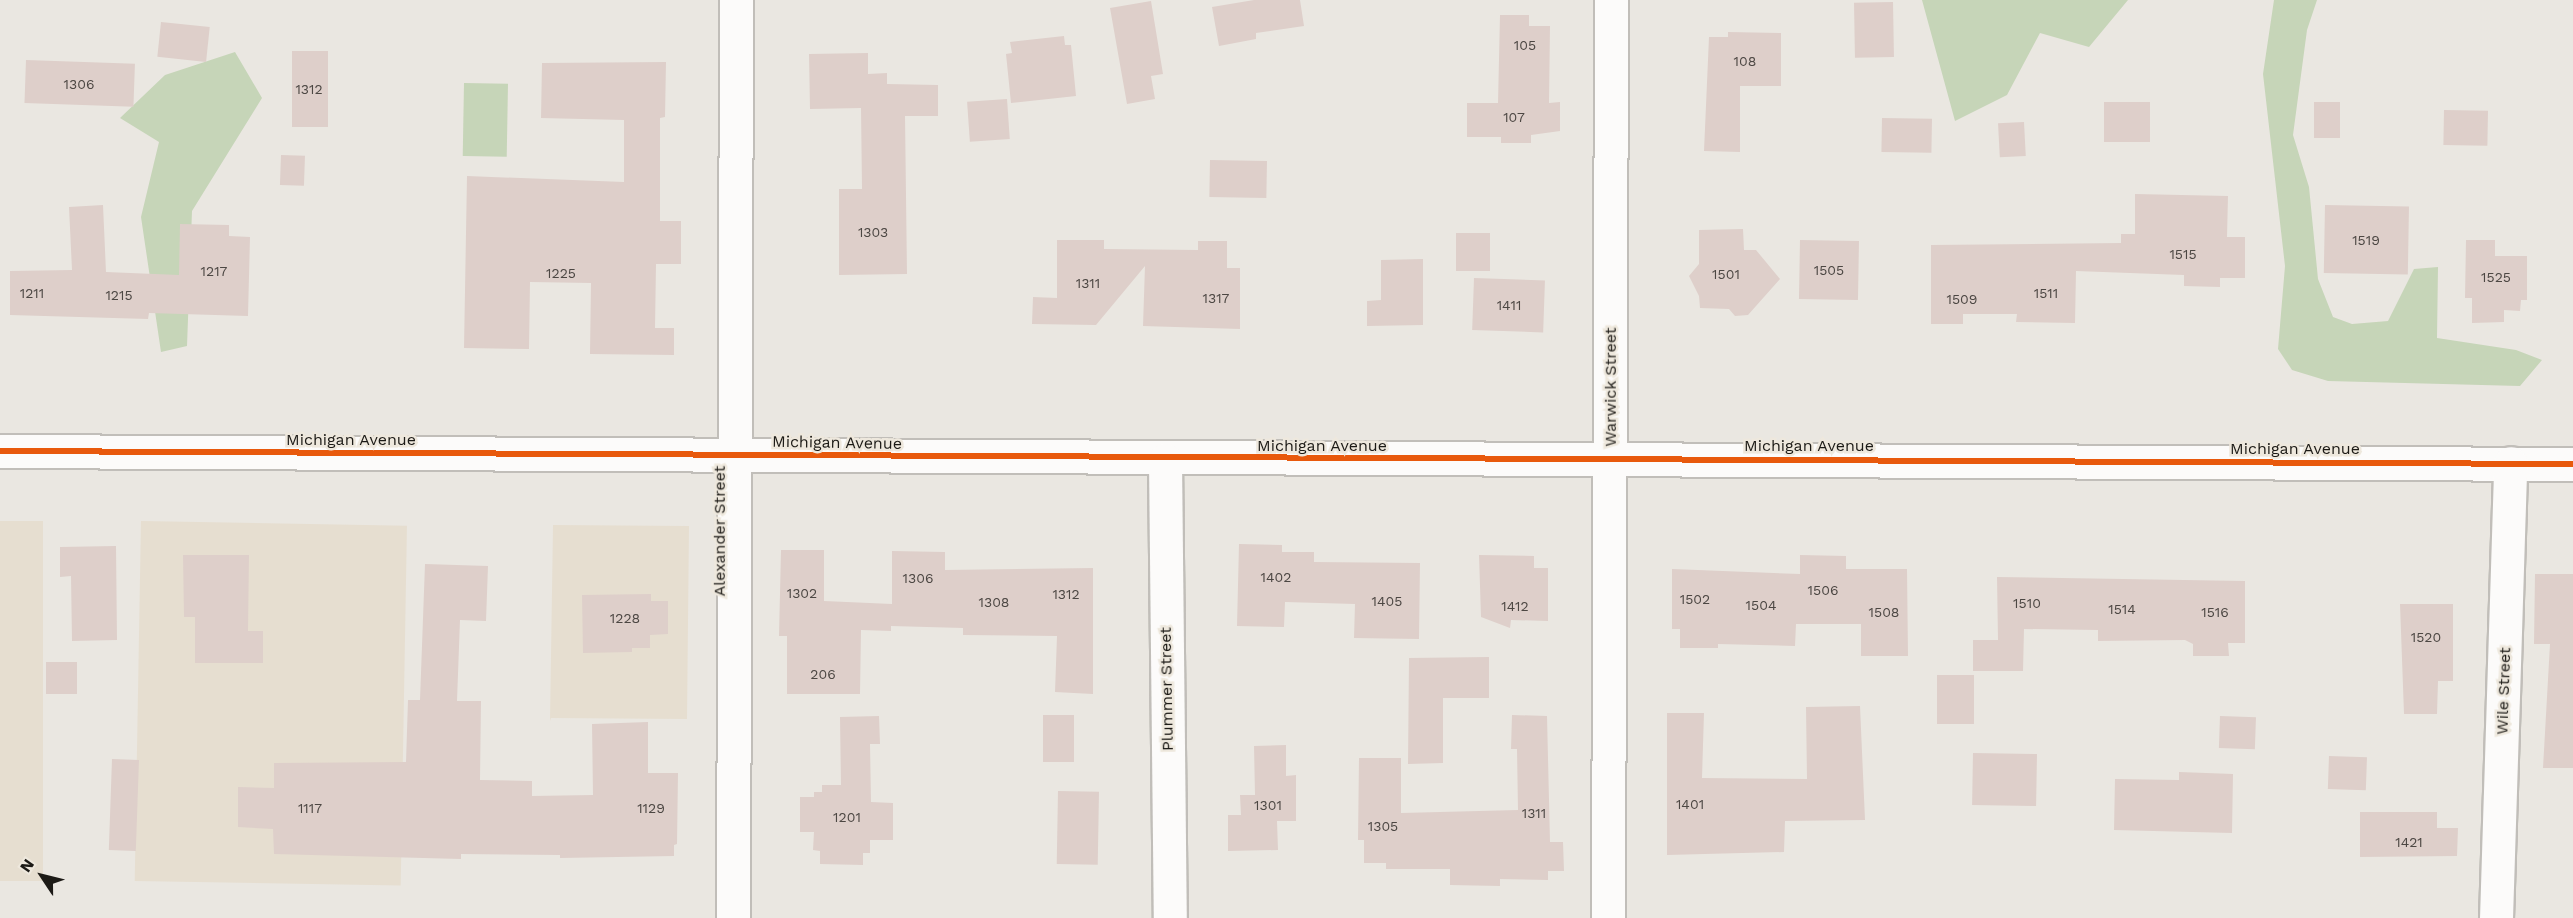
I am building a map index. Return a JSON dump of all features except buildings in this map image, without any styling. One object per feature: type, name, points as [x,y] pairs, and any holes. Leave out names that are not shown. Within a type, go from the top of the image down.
[{"type":"street","name":"Alexander Street","points":[[733,918],[736,0]]},
{"type":"street","name":"Warwick Street","points":[[1608,918],[1611,0]]},
{"type":"street","name":"Michigan Avenue","points":[[0,452],[734,455],[1165,460],[1611,458],[2573,464]]},
{"type":"street","name":"Plummer Street","points":[[1165,460],[1170,918]]},
{"type":"street","name":"Wile Street","points":[[2496,918],[2510,464]]},
{"type":"shaded area","points":[[0,521],[43,521],[43,881],[0,881]]},
{"type":"shaded area","points":[[141,521],[407,526],[401,886],[135,881]]},
{"type":"shaded area","points":[[553,525],[689,526],[687,719],[551,718],[550,721]]},
{"type":"green space","points":[[1922,0],[2128,0],[2089,47],[2040,33],[2007,95],[1955,121]]},
{"type":"green space","points":[[2274,0],[2317,0],[2307,30],[2293,135],[2309,187],[2318,279],[2333,317],[2352,324],[2388,321],[2414,269],[2438,267],[2437,338],[2516,350],[2542,360],[2520,386],[2328,381],[2292,370],[2278,349],[2285,266],[2263,74]]},
{"type":"green space","points":[[235,52],[262,98],[192,211],[187,346],[161,352],[141,217],[159,142],[120,118],[165,75]]},
{"type":"green space","points":[[464,83],[508,84],[507,157],[463,156]]},
{"type":"cycle path","points":[[0,451],[2573,464]]}]
